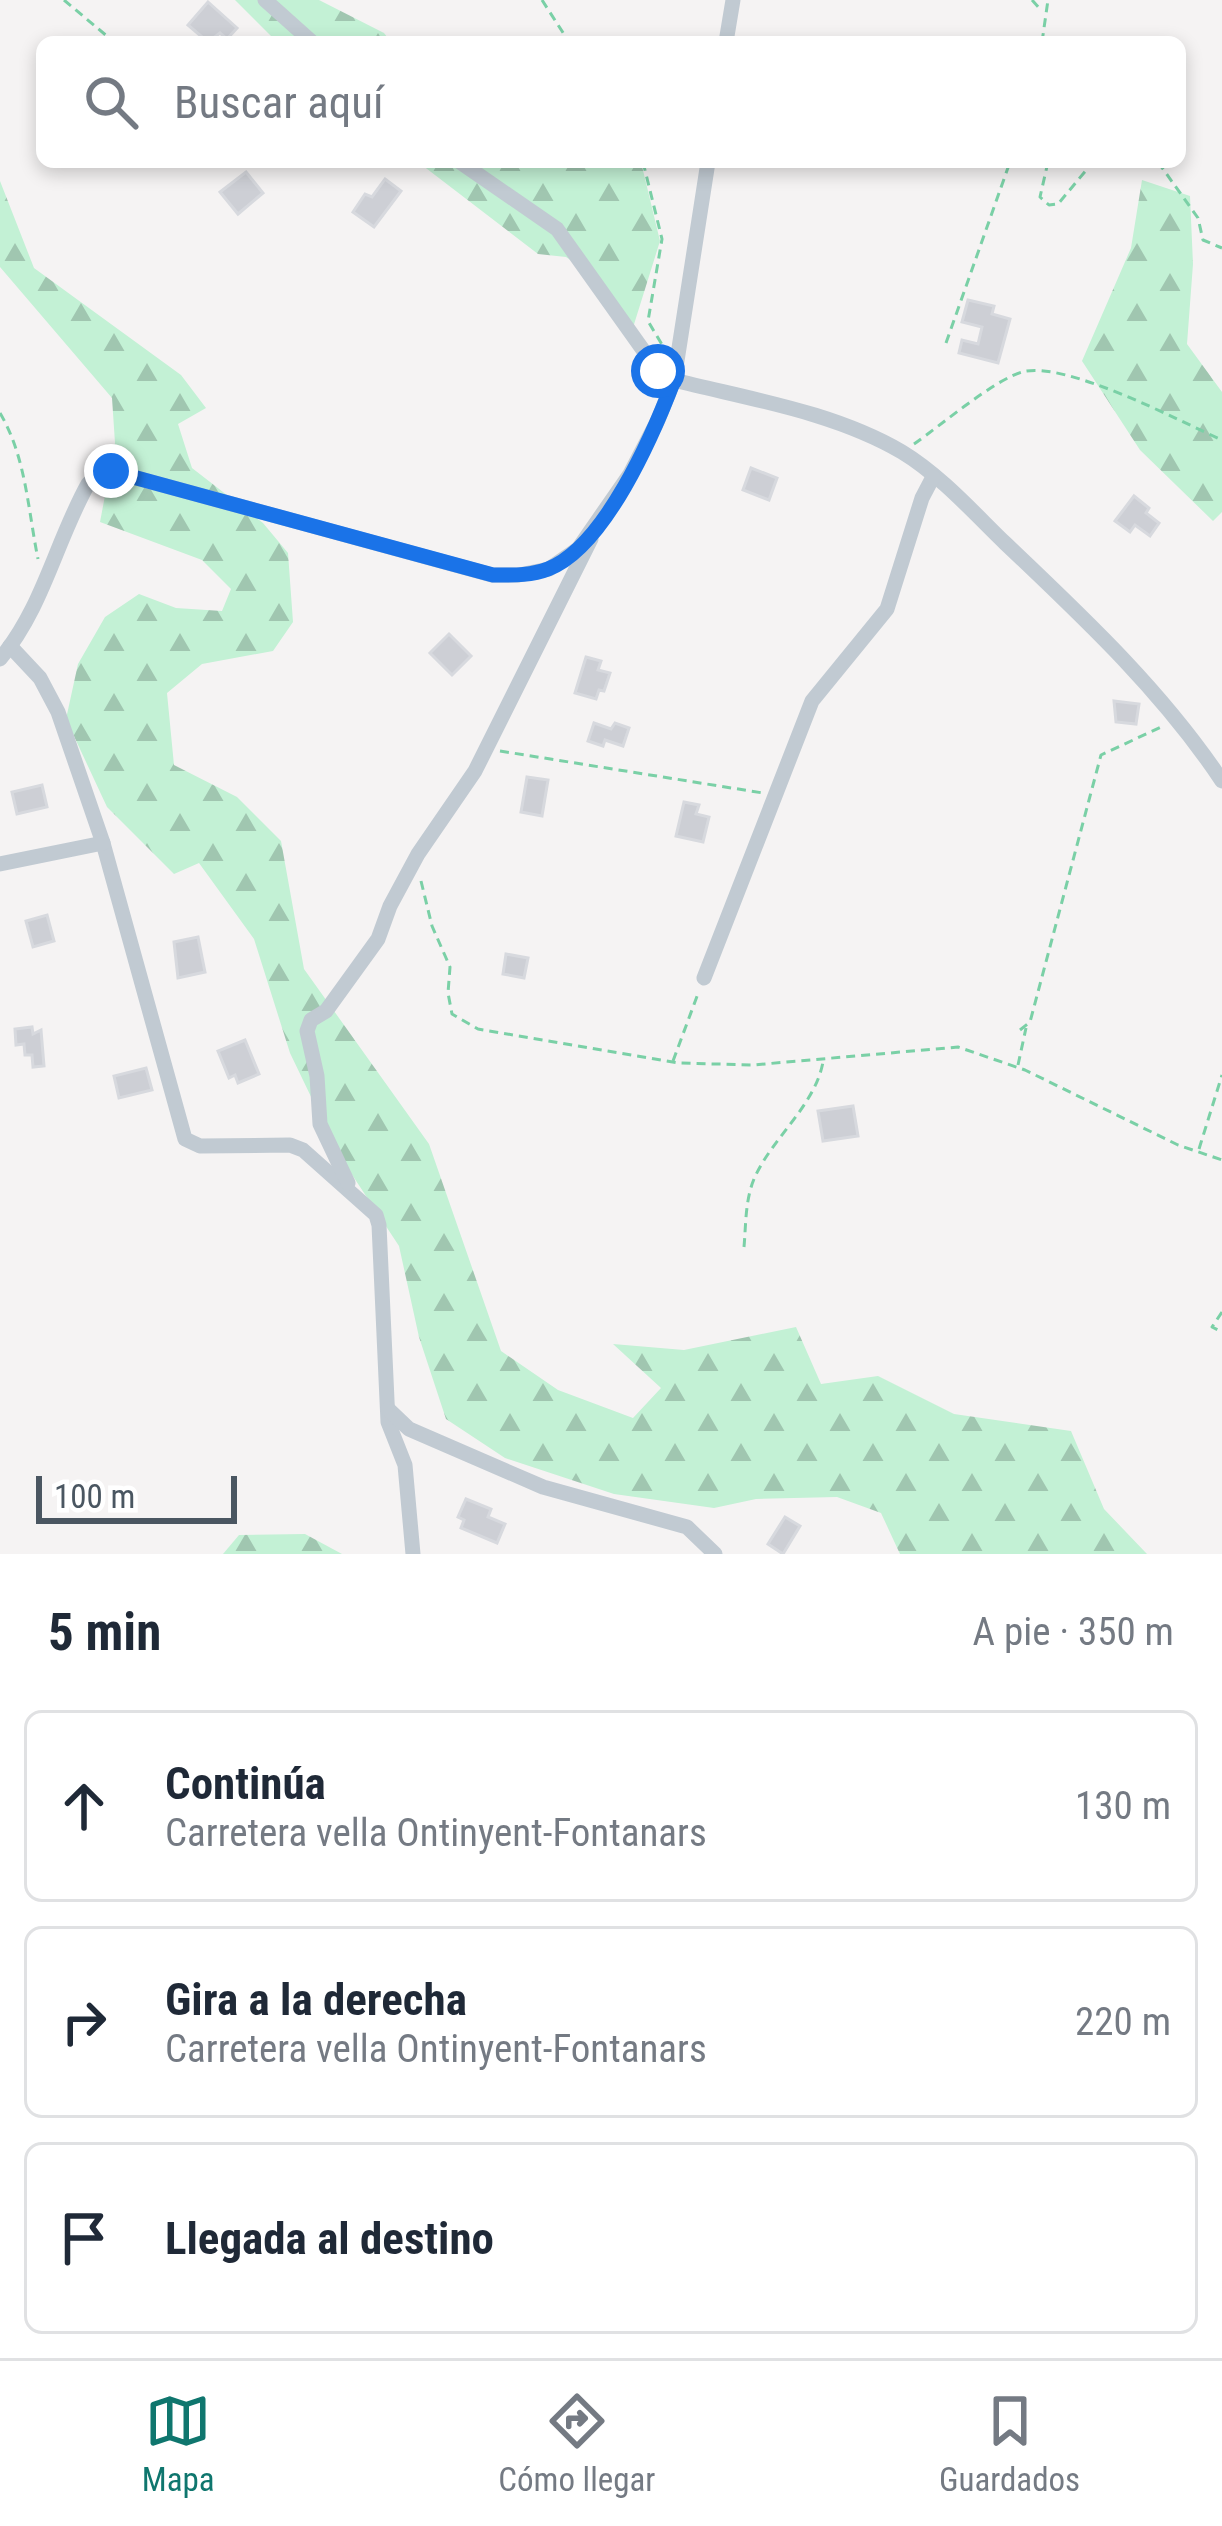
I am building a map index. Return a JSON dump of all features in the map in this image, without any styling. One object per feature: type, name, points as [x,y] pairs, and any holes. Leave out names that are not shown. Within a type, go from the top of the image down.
[{"type":"street","points":[[265,0],[306,36]]},
{"type":"street","points":[[727,36],[733,0]]},
{"type":"street","points":[[469,168],[557,229],[658,371],[675,371],[815,415],[902,452],[933,477],[1092,626],[1179,719],[1222,781]]},
{"type":"street","points":[[352,1192],[320,1124],[317,1076],[307,1031],[378,939],[389,906],[418,854],[461,795],[595,529],[640,456],[675,371],[707,168]]},
{"type":"street","points":[[413,1554],[405,1465],[386,1407],[379,1225],[369,1206],[303,1150],[290,1145],[200,1146],[185,1139],[103,843],[51,695],[28,663],[5,652],[43,584],[88,484],[98,474],[111,471],[493,575],[549,569],[578,549],[595,529]]},
{"type":"street","points":[[704,978],[812,701],[887,609],[933,477]]},
{"type":"street","points":[[0,864],[103,843]]},
{"type":"street","points":[[386,1407],[409,1429],[543,1487],[687,1527],[715,1554]]},
{"type":"path","points":[[64,0],[107,36]]},
{"type":"path","points":[[542,0],[565,36]]},
{"type":"path","points":[[1032,0],[1043,13]]},
{"type":"path","points":[[1042,36],[1048,0]]},
{"type":"path","points":[[645,168],[662,239],[648,321],[675,371]]},
{"type":"path","points":[[946,344],[1008,168]]},
{"type":"path","points":[[1047,168],[1040,197],[1049,205],[1058,204],[1088,168]]},
{"type":"path","points":[[1162,168],[1198,218],[1203,240],[1222,246]]},
{"type":"path","points":[[902,452],[1018,373],[1039,370],[1128,396],[1222,440]]},
{"type":"path","points":[[0,413],[13,435],[22,469],[43,584]]},
{"type":"path","points":[[1018,1067],[1101,755],[1179,719]]},
{"type":"path","points":[[486,750],[777,795]]},
{"type":"path","points":[[418,854],[432,926],[450,968],[452,1014],[460,1022],[529,1040],[673,1062],[753,1064],[958,1047],[1018,1067],[1178,1145],[1222,1160]]},
{"type":"path","points":[[673,1062],[704,978]]},
{"type":"path","points":[[1020,1030],[1026,1024]]},
{"type":"path","points":[[744,1247],[755,1176],[803,1104],[824,1060]]},
{"type":"path","points":[[1198,1151],[1222,1075]]},
{"type":"path","points":[[1222,1312],[1212,1327],[1222,1332]]},
{"type":"green space","points":[[235,0],[319,0],[386,36],[271,36]]},
{"type":"green space","points":[[426,168],[642,168],[660,241],[631,334],[602,281],[566,257],[538,254]]},
{"type":"green space","points":[[1142,180],[1190,196],[1193,264],[1187,344],[1222,392],[1222,512],[1213,521],[1140,450],[1082,361],[1131,248]]},
{"type":"green space","points":[[0,181],[34,268],[181,375],[206,408],[178,424],[192,468],[263,523],[288,553],[293,622],[273,651],[202,664],[167,693],[174,765],[237,797],[281,841],[304,969],[429,1144],[501,1351],[558,1390],[633,1418],[661,1388],[613,1344],[684,1350],[796,1327],[821,1384],[878,1376],[954,1414],[1071,1431],[1104,1509],[1147,1554],[900,1554],[881,1513],[837,1497],[756,1499],[714,1508],[614,1494],[505,1458],[446,1419],[419,1337],[399,1246],[339,1155],[290,1053],[254,939],[199,863],[174,874],[107,807],[66,719],[78,664],[105,617],[139,594],[176,608],[222,611],[231,589],[202,560],[100,522],[115,443],[112,398],[0,267]]},
{"type":"green space","points":[[305,1534],[342,1554],[223,1554],[239,1535]]},
{"type":"building","points":[[208,2],[237,28],[230,36],[201,36],[188,25]]},
{"type":"building","points":[[246,172],[263,193],[238,214],[220,192]]},
{"type":"building","points":[[385,179],[401,191],[374,227],[353,212],[365,194],[372,197]]},
{"type":"building","points":[[968,300],[994,306],[992,314],[1010,319],[998,363],[959,353],[962,340],[978,344],[982,327],[962,322]]},
{"type":"building","points":[[751,468],[777,478],[769,500],[743,490]]},
{"type":"building","points":[[1134,496],[1159,523],[1150,536],[1135,525],[1130,532],[1115,521]]},
{"type":"building","points":[[449,634],[471,656],[452,675],[430,653]]},
{"type":"building","points":[[586,657],[601,661],[598,670],[610,673],[596,699],[575,693]]},
{"type":"building","points":[[1114,701],[1139,704],[1136,724],[1116,722]]},
{"type":"building","points":[[594,723],[629,728],[623,746],[588,741]]},
{"type":"building","points":[[527,777],[548,780],[542,816],[521,812]]},
{"type":"building","points":[[42,785],[47,807],[17,814],[12,792]]},
{"type":"building","points":[[684,802],[699,805],[696,814],[709,817],[703,842],[676,836]]},
{"type":"building","points":[[47,915],[54,941],[33,947],[26,921]]},
{"type":"building","points":[[198,937],[205,972],[178,978],[174,942]]},
{"type":"building","points":[[506,954],[528,958],[524,978],[503,974]]},
{"type":"building","points":[[32,1027],[33,1034],[41,1030],[44,1066],[33,1067],[24,1044],[16,1045],[15,1029]]},
{"type":"building","points":[[245,1040],[259,1074],[238,1083],[235,1075],[229,1078],[218,1051]]},
{"type":"building","points":[[146,1068],[152,1090],[119,1098],[114,1076]]},
{"type":"building","points":[[853,1106],[858,1136],[823,1141],[818,1111]]},
{"type":"building","points":[[466,1499],[491,1509],[488,1517],[505,1524],[497,1543],[461,1528],[464,1520],[458,1517]]},
{"type":"building","points":[[785,1517],[800,1526],[783,1554],[768,1544]]},
{"type":"route","points":[[111,471],[493,575],[533,574],[578,549],[630,474],[674,380],[658,371]]}]
